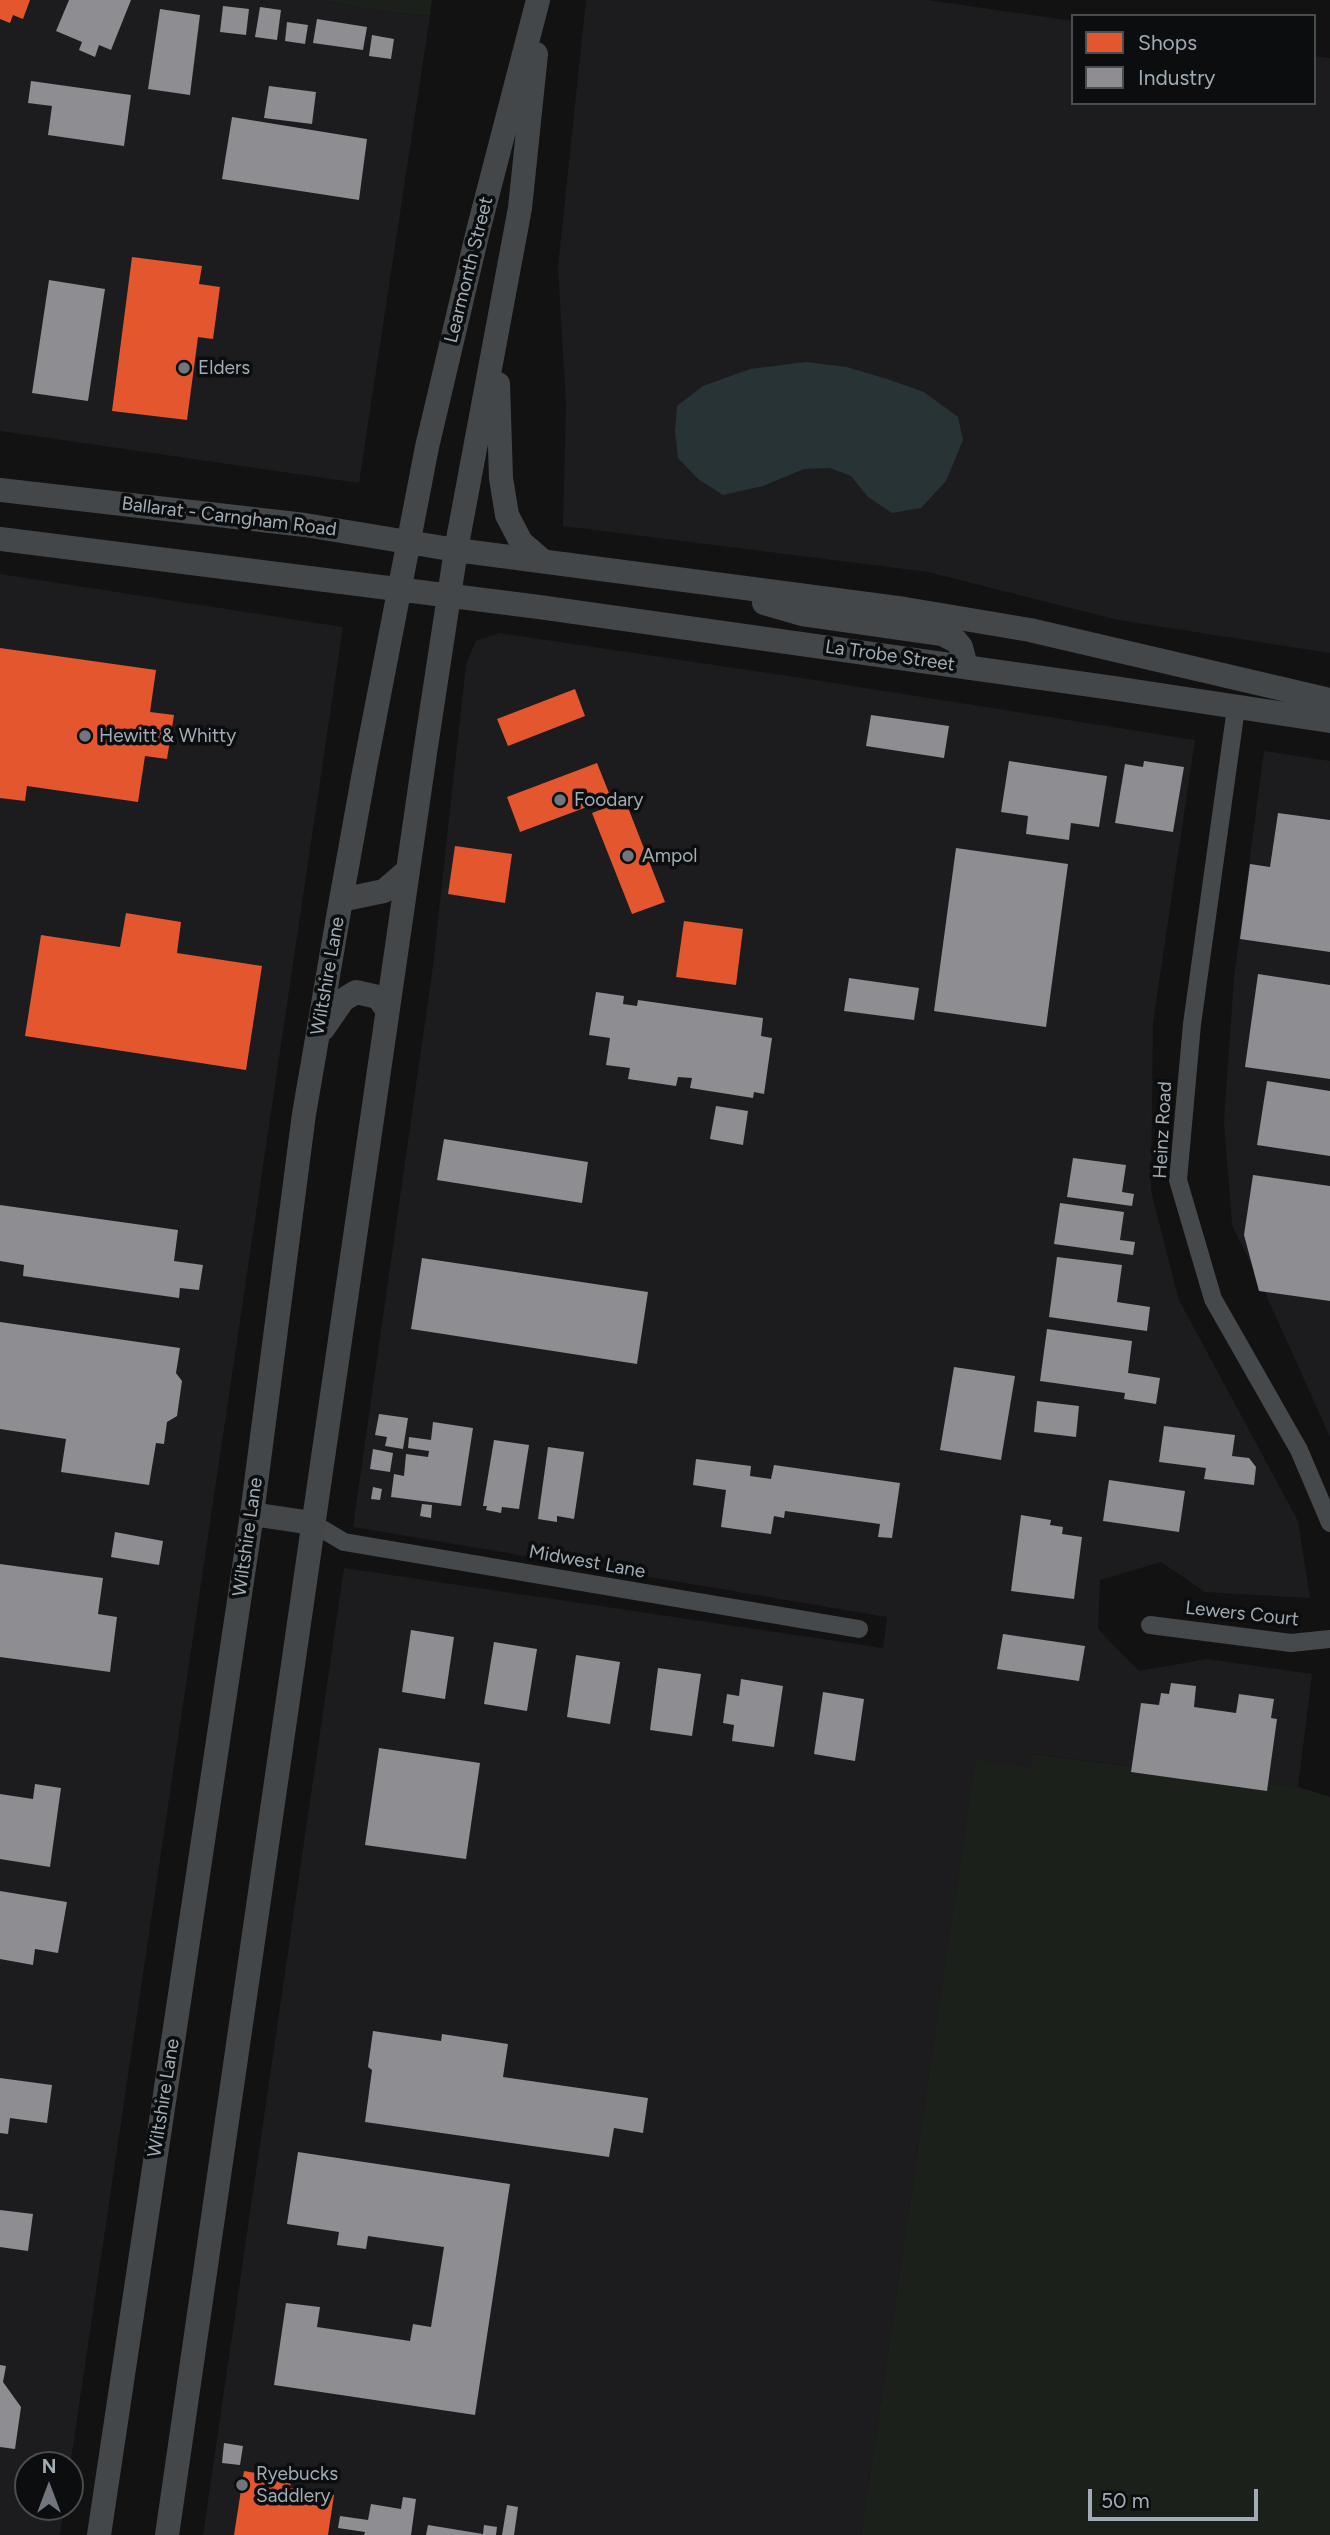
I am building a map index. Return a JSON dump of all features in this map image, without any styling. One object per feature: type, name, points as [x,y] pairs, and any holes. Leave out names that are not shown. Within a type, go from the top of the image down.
[{"type":"main road","name":"Learmonth Street","points":[[456,550],[525,173],[539,0]]},
{"type":"main road","name":"Learmonth Street","points":[[407,542],[478,231],[539,0]]},
{"type":"main road","points":[[496,339],[501,478],[507,515],[521,542],[543,561]]},
{"type":"main road","name":"Ballarat - Carngham Road","points":[[0,490],[237,516],[456,550]]},
{"type":"main road","points":[[0,538],[449,594]]},
{"type":"main road","name":"Wiltshire Lane","points":[[99,2535],[252,1514],[302,1128],[407,542]]},
{"type":"main road","points":[[167,2535],[312,1523],[456,550],[905,609],[1069,638],[1330,700]]},
{"type":"main road","points":[[714,584],[775,607],[820,617],[942,634],[956,641],[961,647],[966,667]]},
{"type":"main road","name":"La Trobe Street","points":[[449,594],[1330,721]]},
{"type":"main road","points":[[820,617],[821,646]]},
{"type":"main road","points":[[1069,638],[1119,663],[1229,692],[1236,708]]},
{"type":"main road","points":[[341,900],[384,891],[407,871]]},
{"type":"main road","points":[[318,1039],[332,1014],[351,994],[360,992],[374,995],[382,1000],[387,1010]]},
{"type":"main road","points":[[252,1514],[312,1523]]},
{"type":"street","name":"Heinz Road","points":[[1236,708],[1192,1024],[1178,1180],[1213,1299],[1299,1450],[1330,1523]]},
{"type":"street","name":"Midwest Lane","points":[[312,1523],[344,1542],[859,1629]]},
{"type":"street","name":"Lewers Court","points":[[1150,1625],[1291,1643],[1330,1639]]},
{"type":"shaded area","points":[[0,0],[320,0],[380,11],[430,16],[359,483],[0,431]]},
{"type":"shaded area","points":[[320,0],[432,0],[430,16],[380,11]]},
{"type":"shaded area","points":[[586,0],[927,0],[1071,21],[1071,105],[1316,105],[1316,56],[1330,58],[1330,653],[1118,620],[928,572],[563,526],[566,404],[558,267]]},
{"type":"shaded area","points":[[806,362],[847,367],[924,392],[958,417],[963,440],[946,481],[921,508],[892,513],[868,497],[851,476],[830,468],[804,469],[763,486],[723,495],[698,479],[678,458],[675,431],[677,406],[703,386],[750,369]]},
{"type":"shaded area","points":[[0,574],[343,627],[72,2451],[14,2451],[14,2521],[62,2521],[60,2535],[0,2535]]},
{"type":"shaded area","points":[[499,633],[1195,740],[1153,1023],[1151,1191],[1179,1300],[1298,1521],[1310,1598],[1205,1592],[1161,1562],[1100,1580],[1098,1629],[1139,1671],[1207,1659],[1312,1674],[1298,1787],[1033,1754],[1030,1768],[975,1761],[861,2535],[203,2535],[344,1568],[883,1648],[887,1617],[353,1527],[433,966],[466,664],[476,641]]},
{"type":"shaded area","points":[[1264,751],[1330,761],[1330,1437],[1232,1225],[1224,1121],[1234,978]]},
{"type":"shaded area","points":[[1032,1754],[1298,1787],[1330,1797],[1330,2535],[861,2535],[975,1760],[1030,1767]]},
{"type":"building: Shops","points":[[0,0],[30,0],[23,19],[13,15],[10,23],[0,19]]},
{"type":"building: Shops","points":[[132,257],[202,266],[199,284],[220,287],[213,339],[198,337],[187,420],[112,411]]},
{"type":"building: Shops","name":"Hewitt & Whitty","points":[[0,648],[156,670],[150,712],[174,715],[167,759],[145,756],[138,802],[27,786],[25,801],[0,798]]},
{"type":"building: Shops","points":[[575,689],[585,716],[508,746],[497,719]]},
{"type":"building: Shops","points":[[597,763],[611,798],[520,832],[507,797]]},
{"type":"building: Shops","points":[[625,800],[665,902],[632,914],[592,813]]},
{"type":"building: Shops","points":[[455,846],[512,854],[505,903],[448,894]]},
{"type":"building: Shops","points":[[126,913],[181,922],[177,953],[262,966],[246,1070],[25,1036],[41,935],[120,947]]},
{"type":"building: Shops","points":[[684,921],[743,929],[736,985],[676,977]]},
{"type":"building: Shops","points":[[244,2471],[291,2479],[290,2488],[334,2495],[328,2535],[234,2535]]},
{"type":"building: Industry","points":[[69,0],[131,0],[111,50],[99,45],[95,57],[79,50],[82,42],[56,31]]},
{"type":"building: Industry","points":[[223,6],[249,9],[246,35],[220,32]]},
{"type":"building: Industry","points":[[260,7],[281,10],[277,40],[255,37]]},
{"type":"building: Industry","points":[[160,9],[200,15],[190,95],[148,89]]},
{"type":"building: Industry","points":[[317,19],[367,27],[363,50],[313,43]]},
{"type":"building: Industry","points":[[287,22],[308,25],[305,44],[285,41]]},
{"type":"building: Industry","points":[[372,35],[394,39],[391,59],[369,56]]},
{"type":"building: Industry","points":[[31,81],[131,95],[124,146],[48,135],[52,106],[28,103]]},
{"type":"building: Industry","points":[[269,86],[316,92],[312,124],[264,118]]},
{"type":"building: Industry","points":[[232,117],[367,139],[359,200],[222,179]]},
{"type":"building: Industry","points":[[49,280],[105,289],[88,401],[32,393]]},
{"type":"building: Industry","points":[[871,715],[949,726],[944,758],[866,746]]},
{"type":"building: Industry","points":[[1009,761],[1107,776],[1099,827],[1071,823],[1069,840],[1026,834],[1028,816],[1001,812]]},
{"type":"building: Industry","points":[[1144,761],[1184,767],[1173,832],[1115,823],[1125,764],[1143,767]]},
{"type":"building: Industry","points":[[1278,813],[1330,820],[1330,952],[1240,939],[1250,864],[1270,867]]},
{"type":"building: Industry","points":[[956,848],[1068,864],[1046,1027],[934,1011]]},
{"type":"building: Industry","points":[[1258,974],[1330,985],[1330,1079],[1245,1067]]},
{"type":"building: Industry","points":[[849,978],[919,988],[914,1020],[844,1011]]},
{"type":"building: Industry","points":[[596,992],[624,996],[623,1004],[637,1006],[638,1000],[763,1018],[761,1036],[772,1038],[764,1094],[754,1092],[753,1098],[690,1088],[692,1078],[678,1077],[676,1086],[628,1079],[630,1068],[606,1065],[610,1038],[589,1035]]},
{"type":"building: Industry","points":[[1267,1081],[1330,1091],[1330,1156],[1257,1145]]},
{"type":"building: Industry","points":[[716,1106],[748,1111],[743,1145],[710,1139]]},
{"type":"building: Industry","points":[[444,1139],[588,1162],[582,1203],[437,1180]]},
{"type":"building: Industry","points":[[1073,1158],[1126,1165],[1122,1192],[1134,1194],[1132,1206],[1067,1197]]},
{"type":"building: Industry","points":[[1253,1175],[1330,1186],[1330,1301],[1259,1291],[1244,1235]]},
{"type":"building: Industry","points":[[1060,1203],[1124,1212],[1120,1240],[1135,1242],[1133,1255],[1054,1244]]},
{"type":"building: Industry","points":[[0,1205],[178,1230],[174,1261],[203,1265],[199,1290],[180,1288],[179,1298],[23,1276],[24,1265],[0,1261]]},
{"type":"building: Industry","points":[[1057,1257],[1122,1265],[1117,1302],[1150,1307],[1147,1331],[1049,1317]]},
{"type":"building: Industry","points":[[422,1258],[648,1292],[637,1364],[411,1329]]},
{"type":"building: Industry","points":[[0,1322],[180,1348],[176,1373],[182,1381],[177,1416],[167,1422],[164,1444],[156,1443],[149,1485],[61,1472],[66,1439],[0,1429]]},
{"type":"building: Industry","points":[[1047,1329],[1132,1341],[1128,1373],[1160,1378],[1156,1404],[1124,1399],[1125,1393],[1040,1381]]},
{"type":"building: Industry","points":[[954,1367],[1015,1376],[1001,1460],[940,1450]]},
{"type":"building: Industry","points":[[1037,1401],[1079,1406],[1076,1437],[1034,1432]]},
{"type":"building: Industry","points":[[379,1414],[408,1418],[403,1449],[385,1446],[387,1437],[375,1435]]},
{"type":"building: Industry","points":[[433,1422],[473,1428],[461,1506],[391,1497],[394,1474],[404,1476],[406,1454],[428,1457],[429,1451],[408,1448],[409,1437],[431,1440]]},
{"type":"building: Industry","points":[[1164,1426],[1235,1435],[1232,1456],[1249,1458],[1256,1467],[1254,1485],[1204,1479],[1206,1468],[1159,1462]]},
{"type":"building: Industry","points":[[494,1440],[529,1445],[519,1509],[502,1507],[501,1513],[486,1510],[487,1506],[483,1506]]},
{"type":"building: Industry","points":[[548,1447],[584,1452],[574,1519],[557,1516],[557,1522],[538,1519]]},
{"type":"building: Industry","points":[[373,1449],[393,1453],[390,1472],[370,1469]]},
{"type":"building: Industry","points":[[696,1459],[751,1466],[750,1476],[771,1479],[774,1465],[900,1483],[892,1538],[878,1537],[880,1524],[785,1511],[784,1518],[774,1516],[771,1534],[721,1527],[726,1490],[693,1485]]},
{"type":"building: Industry","points":[[1109,1480],[1185,1491],[1179,1532],[1103,1521]]},
{"type":"building: Industry","points":[[373,1487],[382,1489],[380,1500],[371,1499]]},
{"type":"building: Industry","points":[[422,1504],[432,1505],[431,1518],[420,1516]]},
{"type":"building: Industry","points":[[1021,1515],[1051,1520],[1050,1525],[1063,1527],[1062,1534],[1082,1537],[1074,1599],[1011,1591]]},
{"type":"building: Industry","points":[[115,1532],[163,1541],[159,1565],[111,1557]]},
{"type":"building: Industry","points":[[0,1564],[103,1578],[98,1614],[117,1617],[110,1672],[0,1657]]},
{"type":"building: Industry","points":[[411,1630],[454,1637],[445,1699],[402,1692]]},
{"type":"building: Industry","points":[[1003,1634],[1085,1646],[1079,1681],[997,1669]]},
{"type":"building: Industry","points":[[494,1642],[537,1649],[527,1711],[484,1704]]},
{"type":"building: Industry","points":[[576,1655],[620,1662],[610,1724],[567,1717]]},
{"type":"building: Industry","points":[[658,1668],[701,1674],[692,1736],[650,1730]]},
{"type":"building: Industry","points":[[741,1679],[783,1686],[774,1747],[732,1741],[734,1725],[723,1723],[727,1694],[739,1696]]},
{"type":"building: Industry","points":[[1171,1683],[1196,1686],[1194,1707],[1236,1713],[1239,1694],[1274,1699],[1271,1718],[1277,1719],[1267,1791],[1131,1772],[1141,1703],[1159,1705],[1161,1693],[1169,1694]]},
{"type":"building: Industry","points":[[823,1692],[864,1699],[855,1761],[814,1754]]},
{"type":"building: Industry","points":[[379,1748],[480,1763],[466,1859],[365,1845]]},
{"type":"building: Industry","points":[[35,1784],[61,1788],[50,1867],[0,1859],[0,1794],[33,1799]]},
{"type":"building: Industry","points":[[0,1891],[67,1902],[58,1953],[35,1949],[33,1965],[0,1959]]},
{"type":"building: Industry","points":[[373,2031],[441,2041],[442,2034],[508,2044],[503,2077],[648,2098],[643,2133],[614,2128],[609,2157],[365,2122],[372,2070],[368,2067]]},
{"type":"building: Industry","points":[[0,2078],[52,2085],[47,2123],[10,2118],[8,2134],[0,2133]]},
{"type":"building: Industry","points":[[298,2152],[510,2184],[475,2415],[274,2385],[286,2303],[320,2307],[317,2327],[410,2341],[413,2324],[431,2327],[444,2247],[368,2236],[366,2249],[337,2245],[339,2232],[287,2224]]},
{"type":"building: Industry","points":[[0,2210],[33,2214],[28,2251],[0,2247]]},
{"type":"building: Industry","points":[[0,2365],[6,2366],[3,2382],[21,2407],[15,2449],[0,2447]]},
{"type":"building: Industry","points":[[224,2443],[243,2446],[240,2465],[222,2463]]},
{"type":"building: Industry","points":[[403,2497],[416,2499],[411,2535],[364,2535],[365,2532],[338,2528],[340,2516],[368,2520],[371,2504],[401,2509]]},
{"type":"building: Industry","points":[[507,2505],[518,2507],[514,2535],[502,2535]]},
{"type":"building: Industry","points":[[428,2525],[483,2534],[484,2525],[497,2527],[496,2535],[426,2535]]},
{"type":"place","name":"Elders","points":[[184,368]]},
{"type":"place","name":"Hewitt & Whitty","points":[[85,736]]},
{"type":"place","name":"Foodary","points":[[560,800]]},
{"type":"place","name":"Ampol","points":[[628,856]]},
{"type":"place","name":"Ryebucks Saddlery","points":[[242,2485]]}]
